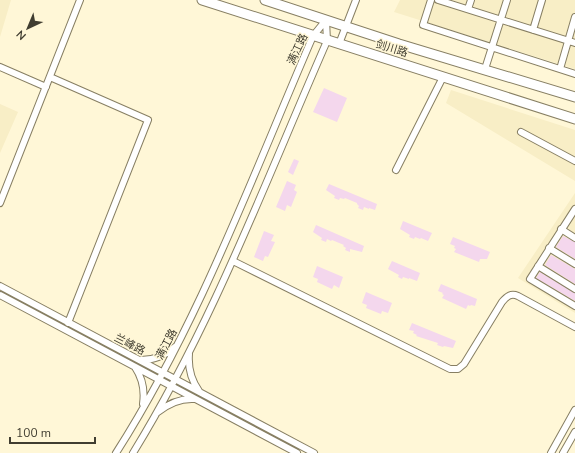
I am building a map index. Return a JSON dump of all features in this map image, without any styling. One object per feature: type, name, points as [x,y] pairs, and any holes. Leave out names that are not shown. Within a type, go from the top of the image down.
[{"type":"highway","name":"剑川路","points":[[202,0],[327,41],[575,118]]},
{"type":"highway","name":"剑川路","points":[[265,0],[575,97]]},
{"type":"street","points":[[0,203],[3,189],[46,87],[80,0]]},
{"type":"street","points":[[339,44],[356,0]]},
{"type":"street","points":[[431,0],[423,25],[575,74]]},
{"type":"street","points":[[438,0],[575,43]]},
{"type":"street","points":[[468,9],[471,0]]},
{"type":"street","points":[[485,69],[507,0]]},
{"type":"street","points":[[533,30],[542,0]]},
{"type":"street","points":[[560,69],[575,17]]},
{"type":"street","points":[[133,453],[175,379],[233,261],[327,41],[326,20]]},
{"type":"street","name":"满江路","points":[[116,453],[140,413],[177,344],[209,278],[313,36],[326,20]]},
{"type":"street","points":[[0,67],[46,87]]},
{"type":"street","points":[[50,77],[148,120],[68,323]]},
{"type":"street","points":[[396,170],[443,77]]},
{"type":"street","points":[[521,132],[575,161]]},
{"type":"street","points":[[575,209],[530,278],[575,306]]},
{"type":"street","points":[[561,229],[575,238]]},
{"type":"street","points":[[549,248],[575,264]]},
{"type":"street","points":[[233,261],[450,369],[458,369],[464,364],[502,302],[511,295],[518,296],[575,328]]},
{"type":"street","points":[[538,266],[575,289]]},
{"type":"street","name":"兰峰路","points":[[0,286],[314,453]]},
{"type":"street","name":"兰峰路","points":[[0,295],[297,453]]},
{"type":"street","points":[[140,360],[151,360],[162,356],[177,344]]},
{"type":"street","points":[[189,352],[190,372],[200,392]]},
{"type":"street","points":[[136,367],[142,381],[144,391],[140,413]]},
{"type":"street","points":[[151,422],[159,412],[168,405],[185,399],[196,399]]},
{"type":"street","points":[[551,453],[575,410]]},
{"type":"street","points":[[564,453],[575,432]]},
{"type":"shaded area","points":[[0,0],[11,0],[0,37]]},
{"type":"shaded area","points":[[400,0],[575,0],[575,69],[394,12]]},
{"type":"shaded area","points":[[451,90],[575,130],[575,181],[446,103]]},
{"type":"shaded area","points":[[0,104],[18,112],[0,153]]},
{"type":"shaded area","points":[[575,193],[575,313],[518,278]]},
{"type":"building","points":[[324,88],[347,98],[337,122],[313,112]]},
{"type":"building","points":[[294,159],[299,161],[293,175],[288,172]]},
{"type":"building","points":[[287,181],[296,185],[294,190],[297,192],[291,207],[287,205],[285,211],[276,207]]},
{"type":"building","points":[[329,184],[377,204],[375,210],[364,207],[363,210],[358,208],[359,206],[357,203],[345,198],[340,198],[339,200],[334,198],[335,196],[326,190]]},
{"type":"building","points":[[403,221],[432,233],[428,241],[421,238],[415,237],[414,239],[409,237],[410,235],[400,229]]},
{"type":"building","points":[[316,225],[364,246],[362,252],[350,249],[350,252],[345,250],[346,248],[343,246],[344,245],[332,240],[327,239],[326,242],[321,240],[322,238],[313,232]]},
{"type":"building","points":[[264,231],[274,235],[271,241],[275,242],[268,257],[265,256],[263,261],[254,257]]},
{"type":"building","points":[[563,236],[575,242],[575,259],[556,247]]},
{"type":"building","points":[[453,237],[490,252],[487,259],[480,259],[479,262],[454,252],[456,249],[454,248],[455,246],[450,244]]},
{"type":"building","points":[[551,255],[575,269],[575,284],[545,265]]},
{"type":"building","points":[[392,261],[420,273],[417,281],[403,277],[402,279],[398,277],[399,275],[388,269]]},
{"type":"building","points":[[317,266],[343,277],[339,288],[334,285],[332,289],[317,282],[318,279],[313,277]]},
{"type":"building","points":[[540,272],[575,293],[575,301],[536,278]]},
{"type":"building","points":[[441,284],[477,299],[475,306],[468,305],[466,309],[442,298],[444,295],[442,294],[443,293],[438,291]]},
{"type":"building","points":[[366,292],[392,303],[388,313],[382,311],[381,314],[366,308],[367,305],[362,303]]},
{"type":"building","points":[[412,323],[456,341],[453,348],[443,347],[437,345],[438,343],[416,336],[417,335],[413,333],[414,331],[409,330]]}]
